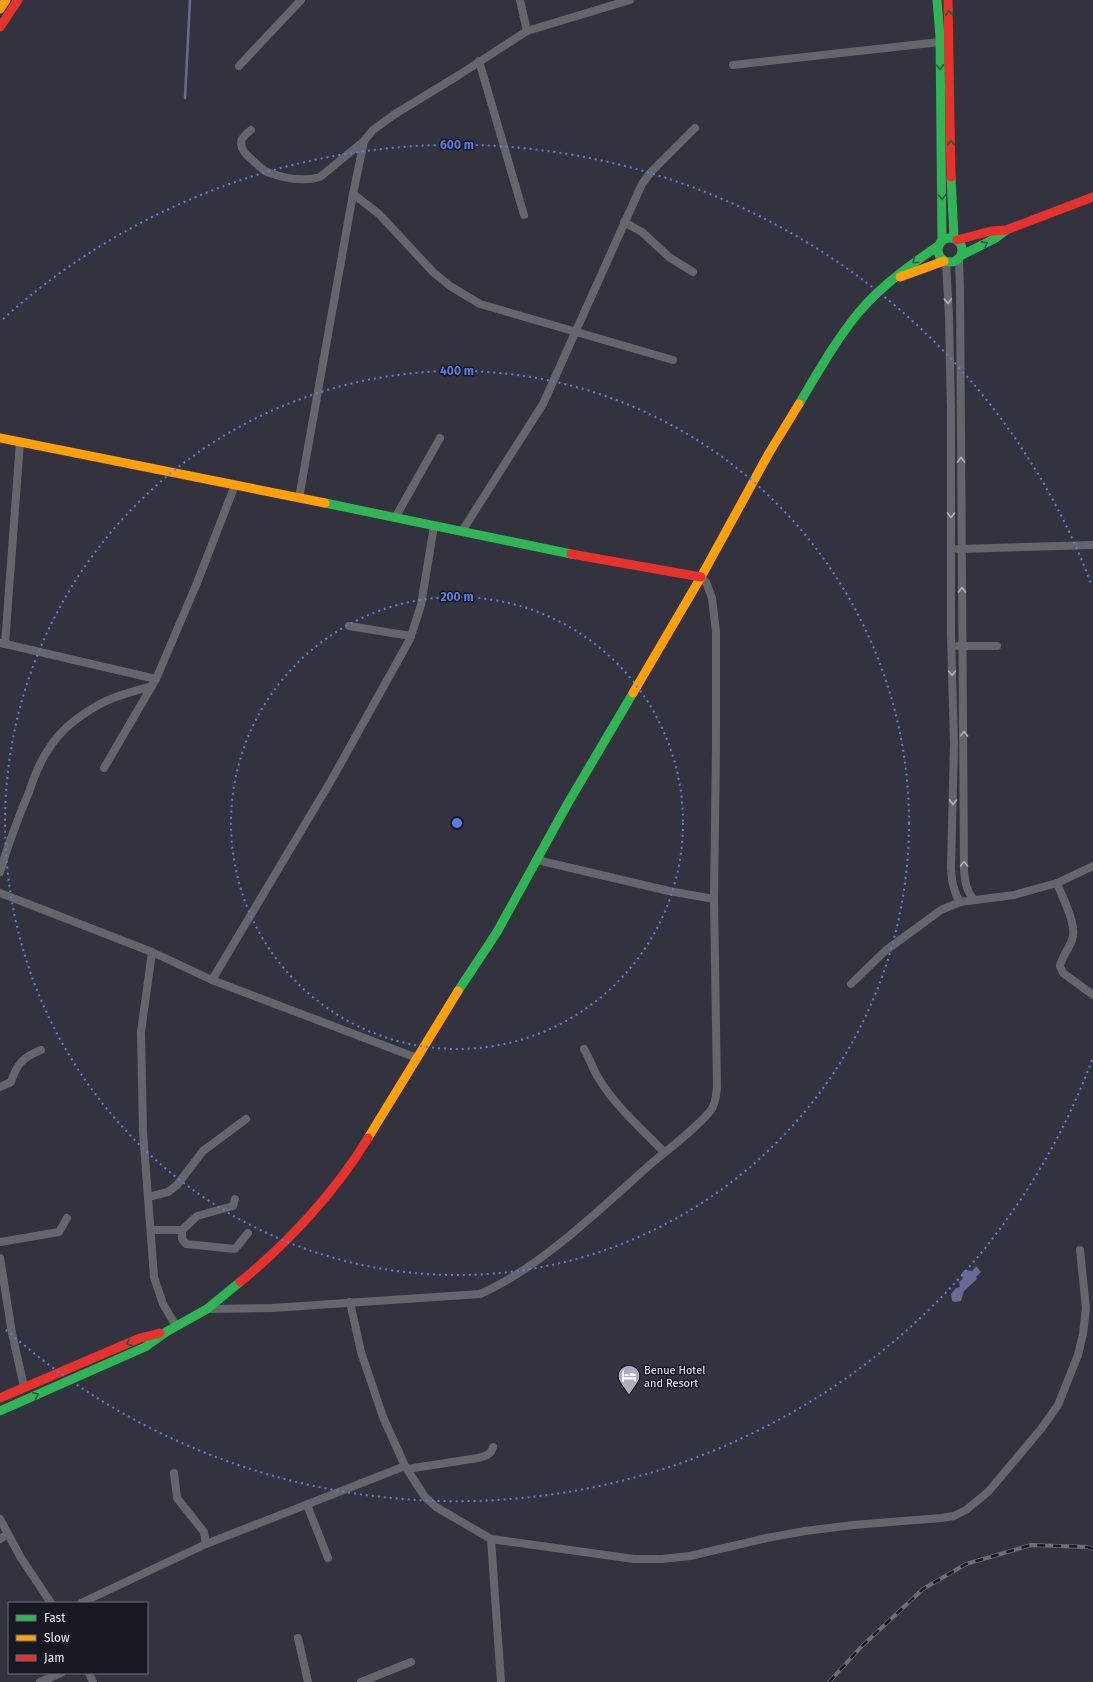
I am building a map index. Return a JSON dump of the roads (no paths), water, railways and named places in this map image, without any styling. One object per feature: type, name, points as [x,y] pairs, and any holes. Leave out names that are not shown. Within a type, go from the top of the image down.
[{"type":"main road","points":[[0,27],[18,0]]},
{"type":"main road","points":[[937,0],[940,42],[940,243],[938,254],[945,261]]},
{"type":"main road","points":[[948,0],[951,41],[951,155],[956,239],[963,248],[960,257]]},
{"type":"main road","points":[[0,1411],[145,1347],[166,1332],[207,1309],[263,1263],[320,1203],[360,1151],[458,990],[496,932],[568,803],[701,577],[769,453],[831,350],[859,312],[892,279],[946,238],[956,239],[1006,230],[1093,197]]},
{"type":"main road","points":[[892,279],[945,261],[951,262],[994,239],[1006,230]]},
{"type":"main road","points":[[0,438],[600,560],[701,577]]},
{"type":"main road","points":[[0,1398],[140,1338],[166,1332]]},
{"type":"street","points":[[239,66],[301,0]]},
{"type":"street","points":[[520,0],[527,31]]},
{"type":"street","points":[[250,130],[242,138],[242,148],[246,155],[266,172],[298,180],[312,179],[320,176],[364,142],[373,130],[395,114],[527,31],[630,0]]},
{"type":"street","points":[[733,64],[940,42]]},
{"type":"street","points":[[479,61],[524,215]]},
{"type":"street","points":[[462,531],[543,404],[642,184],[651,172],[695,128]]},
{"type":"street","points":[[299,498],[353,194],[364,142]]},
{"type":"street","points":[[353,194],[379,214],[433,272],[465,296],[487,306],[673,360]]},
{"type":"street","points":[[624,222],[642,232],[669,257],[693,272]]},
{"type":"street","points":[[960,257],[965,884],[968,892],[974,900]]},
{"type":"street","points":[[945,261],[949,309],[951,413],[953,766],[952,885],[955,895],[960,902]]},
{"type":"street","points":[[395,518],[440,438]]},
{"type":"street","points":[[20,442],[3,644],[154,683]]},
{"type":"street","points":[[104,768],[154,683],[197,584],[235,485]]},
{"type":"street","points":[[212,980],[332,779],[411,636],[421,605],[434,526]]},
{"type":"street","points":[[951,549],[1093,545]]},
{"type":"street","points":[[207,1309],[272,1308],[472,1295],[495,1287],[510,1279],[539,1259],[582,1224],[713,1108],[716,1094],[714,899],[716,632],[712,598],[709,588],[701,577]]},
{"type":"street","points":[[951,612],[962,612]]},
{"type":"street","points":[[349,626],[411,636]]},
{"type":"street","points":[[952,646],[997,646]]},
{"type":"street","points":[[0,872],[12,833],[40,764],[47,750],[58,736],[79,718],[101,704],[154,683]]},
{"type":"street","points":[[953,766],[963,766]]},
{"type":"street","points":[[537,860],[714,899]]},
{"type":"street","points":[[851,984],[885,951],[941,910],[960,902],[1014,895],[1057,883],[1093,866]]},
{"type":"street","points":[[1057,883],[1072,922],[1074,932],[1060,966],[1063,973],[1093,995]]},
{"type":"street","points":[[0,893],[152,952],[212,980],[417,1058]]},
{"type":"street","points":[[152,952],[142,1032],[143,1132],[154,1276],[163,1304],[176,1326]]},
{"type":"street","points":[[584,1049],[591,1061],[598,1079],[617,1103],[664,1152]]},
{"type":"street","points":[[0,1087],[11,1082],[17,1065],[30,1055],[41,1050]]},
{"type":"street","points":[[148,1197],[168,1192],[177,1185],[203,1151],[246,1119]]},
{"type":"street","points":[[151,1230],[182,1230],[197,1216],[233,1206],[235,1199]]},
{"type":"street","points":[[0,1242],[59,1232],[67,1218]]},
{"type":"street","points":[[182,1230],[182,1239],[186,1244],[236,1249],[248,1233]]},
{"type":"street","points":[[350,1302],[361,1352],[383,1417],[406,1467],[425,1497],[436,1507],[491,1539],[634,1559],[662,1559],[690,1556],[804,1531],[853,1525],[941,1518],[954,1516],[966,1510],[988,1492],[1041,1429],[1058,1404],[1078,1354],[1083,1334],[1086,1308],[1080,1250]]},
{"type":"street","points":[[0,1258],[12,1333],[24,1387]]},
{"type":"street","points":[[83,1602],[206,1544],[406,1467],[487,1456],[492,1452],[493,1447]]},
{"type":"street","points":[[174,1473],[177,1498],[204,1532],[206,1544]]},
{"type":"street","points":[[307,1505],[328,1558]]},
{"type":"street","points":[[0,1519],[21,1558],[50,1602]]},
{"type":"street","points":[[0,1539],[8,1534]]},
{"type":"street","points":[[491,1539],[501,1682]]},
{"type":"street","points":[[298,1638],[308,1682]]},
{"type":"street","points":[[361,1682],[411,1662]]},
{"type":"street","points":[[40,1682],[59,1674]]},
{"type":"water","points":[[976,1266],[981,1272],[976,1277],[977,1279],[964,1291],[961,1301],[952,1301],[951,1294],[956,1288],[960,1287],[959,1282],[963,1278],[962,1273],[965,1270],[972,1271]]},
{"type":"waterway","points":[[185,98],[190,0]]},
{"type":"railway","points":[[829,1682],[861,1647],[923,1589],[966,1564],[1031,1545],[1088,1547],[1093,1549]]},
{"type":"place","name":"Benue Hotel and Resort","points":[[629,1396]]}]
